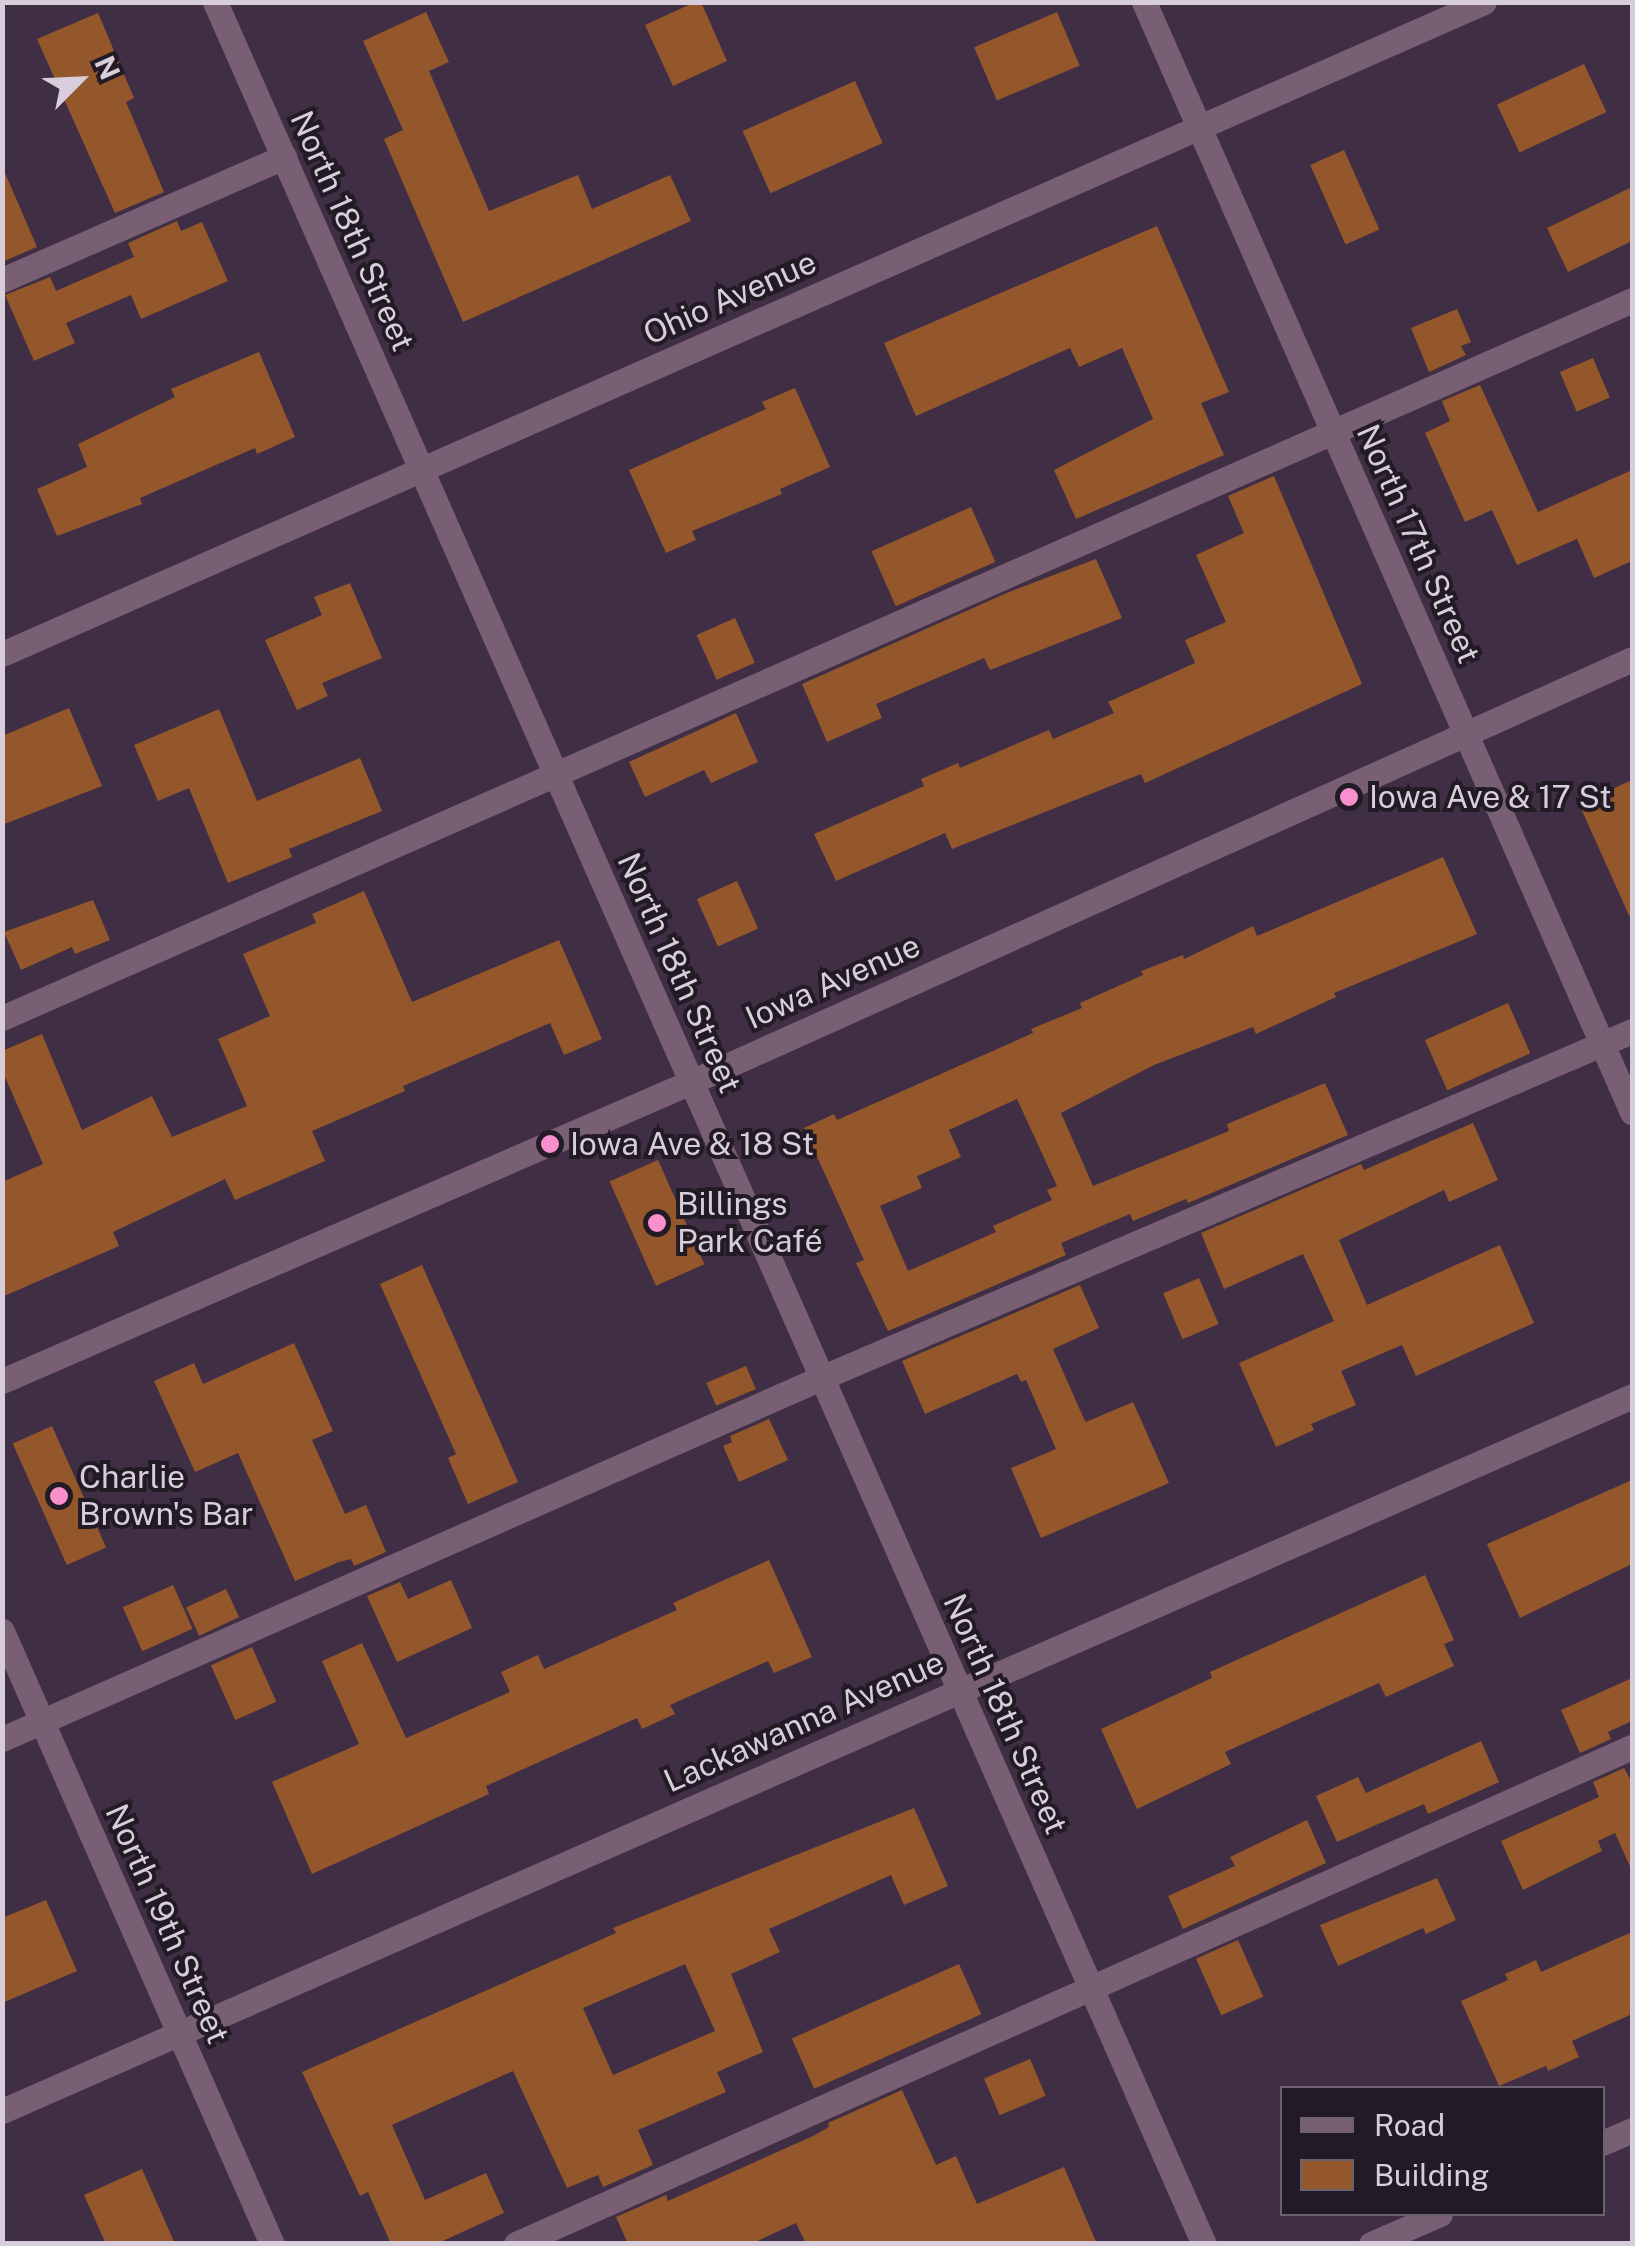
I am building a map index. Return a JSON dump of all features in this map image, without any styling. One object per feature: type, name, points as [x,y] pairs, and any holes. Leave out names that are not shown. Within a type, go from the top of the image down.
[{"type":"street","name":"North 18th Street","points":[[215,2],[1204,2244]]},
{"type":"street","name":"North 17th Street","points":[[1144,2],[1632,1112]]},
{"type":"street","name":"Ohio Avenue","points":[[2,654],[1484,2]]},
{"type":"street","points":[[2,280],[284,157]]},
{"type":"street","points":[[2,1018],[1632,300]]},
{"type":"street","name":"Iowa Avenue","points":[[2,1381],[691,1082],[1632,659]]},
{"type":"street","points":[[2,1739],[821,1378],[1632,1031]]},
{"type":"street","name":"Lackawanna Avenue","points":[[2,2111],[1632,1396]]},
{"type":"street","name":"North 19th Street","points":[[2,1631],[272,2244]]},
{"type":"street","points":[[516,2244],[1632,1747]]},
{"type":"street","points":[[1605,2142],[1632,2130]]},
{"type":"street","points":[[1370,2244],[1435,2216]]},
{"type":"building","points":[[701,2],[727,61],[673,86],[645,25]]},
{"type":"building","points":[[426,12],[449,62],[429,71],[489,211],[578,175],[592,209],[670,175],[691,221],[463,322],[384,139],[403,130],[363,41]]},
{"type":"building","points":[[1057,12],[1080,65],[997,101],[974,47]]},
{"type":"building","points":[[98,13],[134,98],[126,102],[164,192],[115,213],[37,39]]},
{"type":"building","points":[[1584,64],[1606,112],[1519,153],[1497,105]]},
{"type":"building","points":[[855,81],[883,143],[770,193],[743,131]]},
{"type":"building","points":[[1344,150],[1379,229],[1346,245],[1310,165]]},
{"type":"building","points":[[2,166],[37,247],[2,262]]},
{"type":"building","points":[[1632,187],[1632,241],[1568,272],[1547,228]]},
{"type":"building","points":[[177,221],[181,231],[202,222],[228,281],[141,319],[131,295],[66,323],[75,343],[34,361],[5,295],[50,277],[56,291],[134,257],[128,243]]},
{"type":"building","points":[[1157,226],[1229,392],[1201,403],[1224,455],[1076,519],[1054,470],[1153,419],[1122,348],[1079,367],[1070,348],[916,416],[884,343]]},
{"type":"building","points":[[1457,309],[1471,342],[1461,346],[1466,355],[1429,372],[1411,328]]},
{"type":"building","points":[[259,352],[295,437],[257,454],[255,448],[140,498],[142,504],[57,536],[37,489],[87,467],[78,444],[175,397],[171,389]]},
{"type":"building","points":[[1593,358],[1610,398],[1577,412],[1560,372]]},
{"type":"building","points":[[1480,385],[1538,512],[1632,470],[1632,561],[1594,578],[1577,539],[1517,565],[1492,510],[1465,522],[1425,433],[1450,421],[1442,401]]},
{"type":"building","points":[[795,388],[830,467],[780,489],[782,494],[692,531],[696,540],[666,553],[629,470],[766,409],[762,402]]},
{"type":"building","points":[[1274,476],[1362,684],[1145,783],[1141,774],[952,849],[945,833],[836,881],[814,834],[924,786],[921,779],[958,763],[960,768],[1049,730],[1053,739],[1114,713],[1108,702],[1195,663],[1185,640],[1226,622],[1196,555],[1244,533],[1228,496]]},
{"type":"building","points":[[971,507],[995,562],[896,606],[871,551]]},
{"type":"building","points":[[1096,559],[1122,618],[990,670],[984,658],[876,704],[882,718],[827,742],[802,684],[1009,592]]},
{"type":"building","points":[[350,583],[382,658],[322,683],[328,696],[297,710],[265,640],[322,615],[314,597]]},
{"type":"building","points":[[735,618],[755,663],[717,680],[697,635]]},
{"type":"building","points":[[69,708],[102,786],[2,825],[2,736]]},
{"type":"building","points":[[219,709],[257,801],[360,758],[382,811],[289,849],[292,857],[228,883],[189,788],[158,801],[134,745]]},
{"type":"building","points":[[736,713],[758,762],[711,783],[704,770],[645,797],[629,762]]},
{"type":"building","points":[[1632,780],[1632,922],[1579,804]]},
{"type":"building","points":[[1443,857],[1477,934],[1334,993],[1336,997],[1256,1034],[1253,1027],[1154,1065],[1061,1113],[1093,1186],[1229,1131],[1227,1124],[1325,1083],[1348,1135],[1188,1203],[1186,1199],[1133,1221],[1130,1214],[1061,1243],[1066,1255],[888,1331],[856,1263],[864,1260],[804,1128],[834,1114],[837,1120],[1033,1033],[1031,1029],[1082,1008],[1080,1003],[1143,975],[1141,971],[1183,955],[1184,959],[1253,926],[1257,936]],"holes":[[[1017,1099],[1057,1186],[1047,1190],[1052,1200],[993,1226],[996,1232],[908,1271],[880,1206],[922,1188],[917,1176],[961,1157],[949,1130]]]},
{"type":"building","points":[[737,881],[758,929],[718,946],[697,899]]},
{"type":"building","points":[[364,891],[412,1002],[559,940],[602,1039],[564,1055],[550,1023],[403,1086],[405,1091],[312,1131],[325,1161],[235,1200],[225,1179],[113,1232],[119,1246],[2,1297],[2,1182],[43,1164],[2,1070],[2,1051],[42,1034],[82,1130],[152,1096],[172,1137],[247,1106],[218,1039],[270,1016],[243,954],[316,923],[312,914]]},
{"type":"building","points":[[93,900],[110,940],[75,954],[72,947],[21,970],[4,932]]},
{"type":"building","points":[[1508,1003],[1530,1053],[1447,1090],[1425,1040]]},
{"type":"building","points":[[1473,1123],[1498,1180],[1449,1202],[1444,1190],[1339,1240],[1367,1305],[1500,1245],[1534,1323],[1416,1376],[1402,1345],[1341,1371],[1356,1405],[1311,1424],[1314,1430],[1276,1447],[1239,1363],[1334,1321],[1303,1254],[1224,1289],[1201,1233],[1361,1164],[1364,1170]]},
{"type":"building","name":"Billings Park Café","points":[[658,1160],[704,1264],[656,1286],[610,1182]]},
{"type":"building","points":[[422,1265],[518,1482],[468,1504],[448,1458],[456,1454],[380,1284]]},
{"type":"building","points":[[1199,1278],[1219,1324],[1183,1339],[1163,1293]]},
{"type":"building","points":[[1080,1285],[1099,1328],[1053,1349],[1084,1419],[1086,1422],[1133,1402],[1169,1483],[1041,1538],[1011,1468],[1056,1449],[1026,1380],[1021,1382],[1017,1374],[925,1414],[902,1361]]},
{"type":"building","points":[[294,1343],[333,1431],[312,1440],[345,1514],[366,1505],[386,1552],[354,1566],[351,1559],[339,1562],[295,1581],[238,1453],[195,1472],[154,1381],[194,1363],[203,1384]]},
{"type":"building","points":[[746,1366],[756,1389],[716,1406],[706,1383]]},
{"type":"building","points":[[769,1419],[788,1460],[739,1482],[723,1446],[732,1442],[730,1436]]},
{"type":"building","name":"Charlie Brown's Bar","points":[[52,1426],[106,1548],[67,1565],[13,1443]]},
{"type":"building","points":[[1632,1480],[1632,1564],[1520,1618],[1487,1544]]},
{"type":"building","points":[[769,1560],[812,1657],[774,1673],[768,1661],[670,1705],[675,1714],[642,1729],[637,1718],[486,1786],[489,1794],[312,1874],[272,1782],[359,1744],[322,1661],[362,1643],[406,1738],[510,1692],[501,1672],[538,1655],[544,1669],[677,1610],[673,1603]]},
{"type":"building","points":[[1425,1575],[1454,1640],[1444,1644],[1454,1666],[1386,1697],[1379,1683],[1225,1752],[1231,1764],[1137,1809],[1101,1729],[1212,1678],[1210,1672]]},
{"type":"building","points":[[451,1580],[472,1628],[397,1662],[367,1596],[400,1582],[408,1599]]},
{"type":"building","points":[[173,1585],[193,1629],[142,1651],[123,1607]]},
{"type":"building","points":[[226,1589],[239,1617],[199,1636],[186,1608]]},
{"type":"building","points":[[252,1647],[276,1702],[235,1720],[211,1665]]},
{"type":"building","points":[[1632,1678],[1632,1721],[1608,1732],[1611,1739],[1580,1753],[1561,1710]]},
{"type":"building","points":[[1481,1741],[1499,1782],[1428,1814],[1424,1804],[1337,1842],[1316,1796],[1358,1777],[1366,1793]]},
{"type":"building","points":[[1624,1768],[1632,1782],[1632,1871],[1615,1833],[1598,1841],[1602,1851],[1523,1890],[1501,1841],[1599,1797],[1593,1782]]},
{"type":"building","points":[[914,1808],[948,1886],[904,1905],[891,1875],[769,1929],[780,1952],[731,1974],[763,2052],[717,2072],[726,2092],[638,2130],[653,2165],[603,2187],[598,2175],[567,2188],[513,2071],[392,2125],[425,2200],[486,2173],[504,2213],[436,2244],[391,2244],[368,2192],[360,2196],[302,2072],[616,1933],[613,1928]],"holes":[[[685,1964],[715,2031],[613,2075],[583,2008]]]},
{"type":"building","points":[[1307,1820],[1326,1863],[1183,1929],[1168,1896],[1235,1866],[1230,1857]]},
{"type":"building","points":[[1437,1878],[1456,1920],[1426,1934],[1423,1928],[1338,1966],[1320,1925]]},
{"type":"building","points":[[46,1900],[77,1971],[2,2003],[2,1918]]},
{"type":"building","points":[[1632,1932],[1632,2014],[1572,2041],[1579,2057],[1499,2086],[1461,2001],[1508,1980],[1505,1974],[1536,1960],[1541,1972]]},
{"type":"building","points":[[1238,1940],[1263,1997],[1221,2015],[1196,1959]]},
{"type":"building","points":[[959,1964],[981,2014],[814,2089],[792,2038]]},
{"type":"building","points":[[1030,2059],[1046,2096],[1000,2115],[984,2079]]},
{"type":"building","points":[[902,2090],[936,2165],[956,2156],[977,2204],[1064,2167],[1097,2244],[806,2244],[796,2223],[751,2244],[628,2244],[616,2217],[666,2195],[668,2201],[813,2136],[829,2127],[828,2123]]},
{"type":"building","points":[[142,2169],[175,2244],[106,2244],[84,2195]]},
{"type":"place","name":"Iowa Ave & 17 St","points":[[1349,797]]},
{"type":"place","name":"Iowa Ave & 18 St","points":[[550,1144]]},
{"type":"place","name":"Billings Park Café","points":[[657,1223]]},
{"type":"place","name":"Charlie Brown's Bar","points":[[59,1496]]}]
